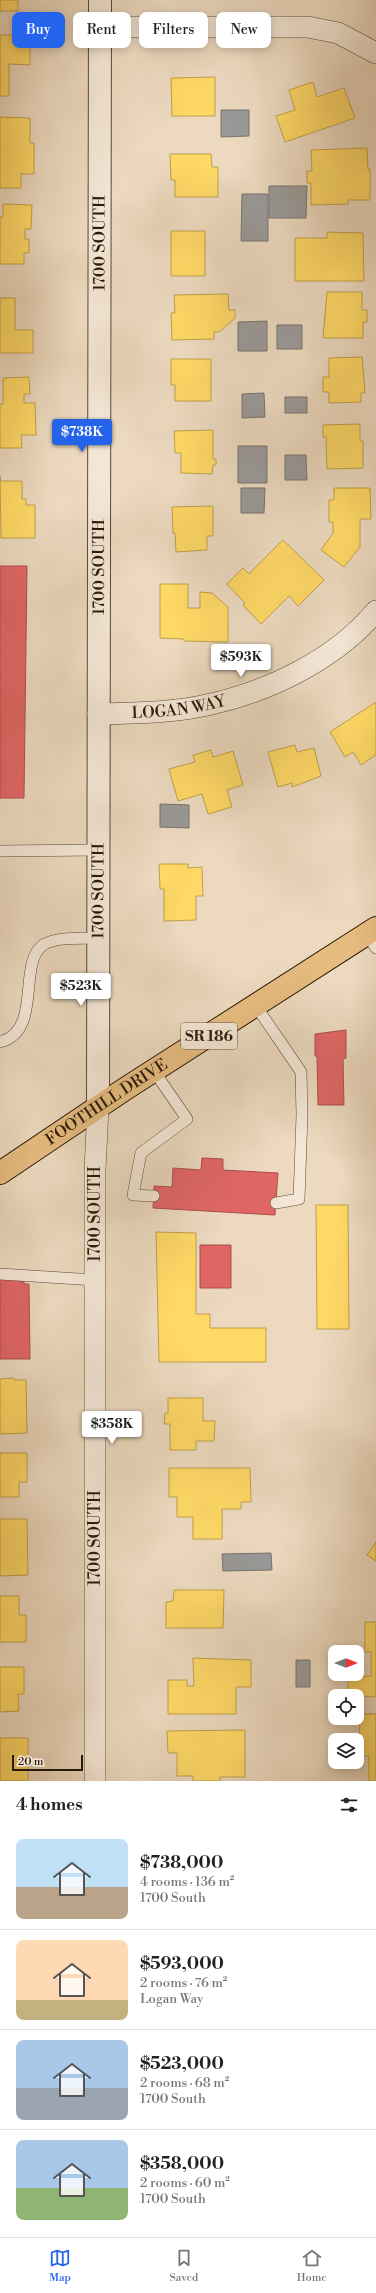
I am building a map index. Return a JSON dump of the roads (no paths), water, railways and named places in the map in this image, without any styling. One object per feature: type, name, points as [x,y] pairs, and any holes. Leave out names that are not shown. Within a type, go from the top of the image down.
[{"type":"main road","name":"FOOTHILL DRIVE","points":[[0,1173],[154,1071],[256,1006],[373,937]]},
{"type":"street","name":"1700 SOUTH","points":[[100,0],[100,12]]},
{"type":"street","points":[[131,27],[308,27],[338,33],[376,53]]},
{"type":"street","name":"1700 SOUTH","points":[[95,1781],[95,1280],[98,1108],[97,850],[100,48]]},
{"type":"street","name":"LOGAN WAY","points":[[98,714],[172,710],[206,705],[270,685],[300,671],[327,654],[350,636],[376,611]]},
{"type":"lane","points":[[0,851],[97,850]]},
{"type":"lane","points":[[0,1042],[20,1028],[27,1008],[33,962],[43,946],[57,940],[98,938]]},
{"type":"lane","points":[[256,1006],[301,1072],[302,1115],[299,1200],[276,1203]]},
{"type":"lane","points":[[154,1071],[187,1119],[141,1153],[133,1195],[154,1196]]},
{"type":"lane","points":[[0,1274],[95,1280]]}]
